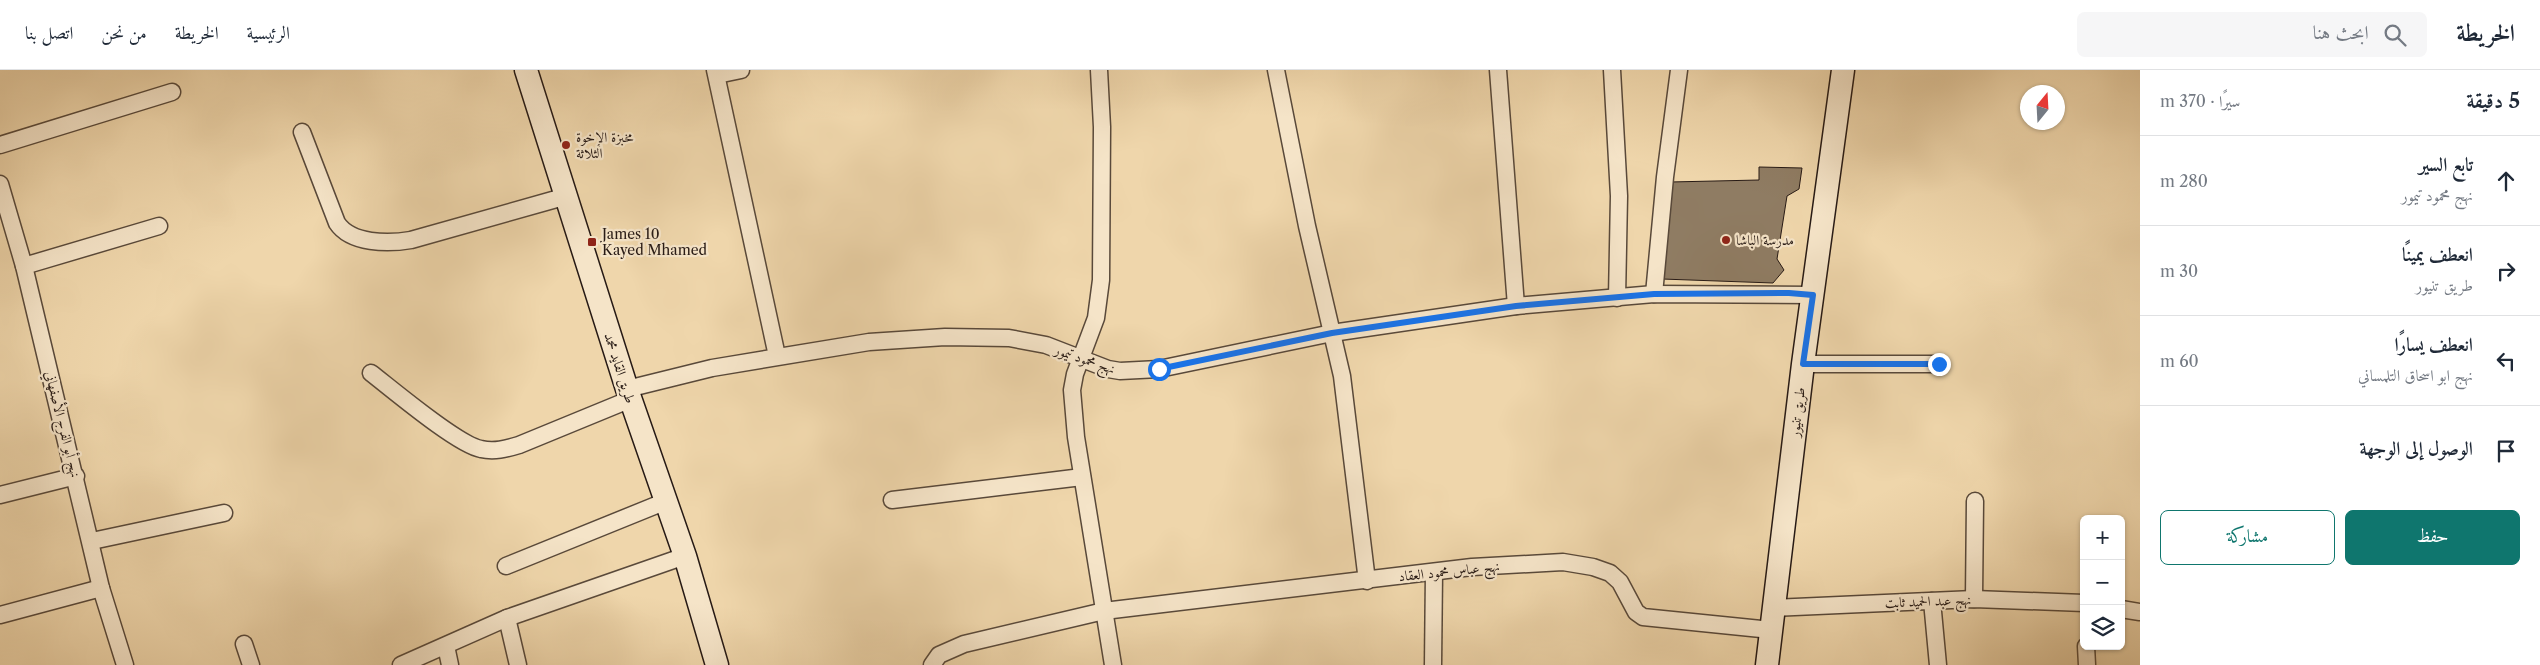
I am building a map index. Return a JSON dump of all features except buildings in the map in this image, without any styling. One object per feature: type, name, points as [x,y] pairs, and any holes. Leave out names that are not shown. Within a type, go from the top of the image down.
[{"type":"main road","name":"طريق القايد محمد","points":[[526,70],[664,502],[684,556],[717,665]]},
{"type":"main road","name":"طريق تنيور","points":[[1767,665],[1803,364],[1843,70]]},
{"type":"street","points":[[741,70],[716,73],[778,356]]},
{"type":"street","points":[[1099,70],[1102,127],[1100,280],[1096,318],[1081,358],[1072,390],[1074,422],[1082,477],[1113,665]]},
{"type":"street","points":[[1276,70],[1307,226],[1342,376],[1367,581]]},
{"type":"street","points":[[1498,70],[1516,306]]},
{"type":"street","points":[[1612,70],[1619,196],[1617,298]]},
{"type":"street","points":[[1654,294],[1665,176],[1679,70]]},
{"type":"street","points":[[0,145],[172,92]]},
{"type":"street","points":[[302,132],[341,230],[368,240],[390,242],[411,240],[567,196]]},
{"type":"street","name":"نهج أبو الفرج الأصفهاني","points":[[0,184],[24,266],[92,541],[101,588],[125,665]]},
{"type":"street","points":[[24,266],[159,226]]},
{"type":"street","name":"نهج محمود تيمور","points":[[371,373],[458,438],[480,449],[503,450],[526,442],[629,394],[712,368],[869,342],[945,337],[1009,338],[1046,345],[1114,371],[1159,369],[1332,333],[1516,306],[1654,294],[1789,293],[1813,295]]},
{"type":"street","points":[[1803,364],[1939,364]]},
{"type":"street","points":[[0,495],[76,476]]},
{"type":"street","points":[[892,500],[1082,477]]},
{"type":"street","points":[[1974,599],[1976,501]]},
{"type":"street","points":[[506,566],[664,502]]},
{"type":"street","points":[[92,541],[224,513]]},
{"type":"street","points":[[402,665],[507,618],[684,556]]},
{"type":"street","name":"نهج عباس محمود العقاد","points":[[932,665],[939,655],[964,644],[1104,611],[1472,567],[1563,562],[1593,566],[1610,573],[1620,582],[1636,612],[1643,617],[1772,619]]},
{"type":"street","points":[[1433,665],[1434,572]]},
{"type":"street","points":[[0,615],[101,588]]},
{"type":"street","name":"نهج عبد الحميد ثابت","points":[[1772,619],[1932,601],[1974,599],[2080,603]]},
{"type":"street","points":[[1932,601],[1938,665]]},
{"type":"street","points":[[2125,610],[2140,612]]},
{"type":"street","points":[[507,618],[518,665]]},
{"type":"street","points":[[244,644],[251,665]]},
{"type":"street","points":[[446,646],[450,665]]},
{"type":"street","points":[[2086,650],[2087,665]]},
{"type":"place","name":"مخبزة الإخوة الثلاثة","points":[[566,145]]},
{"type":"place","name":"مدرسة الباشا","points":[[1726,240]]},
{"type":"place","name":"James 10 Kayed Mhamed","points":[[592,242]]},
{"type":"route","points":[[1159,369],[1332,333],[1516,306],[1654,294],[1789,293],[1813,295],[1803,364],[1939,364]]}]
